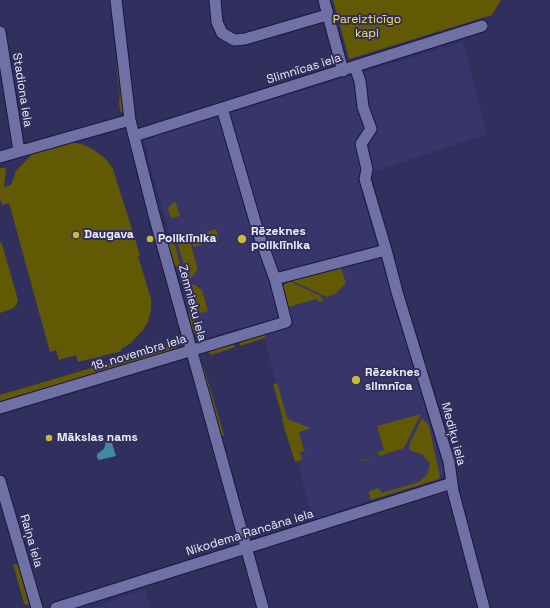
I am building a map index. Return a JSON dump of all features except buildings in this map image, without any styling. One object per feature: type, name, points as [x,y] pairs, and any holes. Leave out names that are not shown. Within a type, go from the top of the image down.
[{"type":"street","name":"Zemnieku iela","points":[[116,0],[130,120],[263,608]]},
{"type":"street","points":[[215,0],[218,22],[222,33],[234,40],[245,39],[327,15]]},
{"type":"street","points":[[324,0],[343,71]]},
{"type":"street","name":"Slimnīcas iela","points":[[134,136],[482,26]]},
{"type":"street","name":"Stadiona iela","points":[[0,32],[19,151]]},
{"type":"street","name":"Mediķu iela","points":[[355,67],[360,81],[364,106],[371,129],[362,144],[367,169],[365,178],[397,292],[449,462],[453,491],[484,608]]},
{"type":"street","points":[[222,108],[259,235],[275,279],[386,250]]},
{"type":"street","points":[[0,157],[130,120]]},
{"type":"street","name":"18. novembra iela","points":[[0,408],[286,322],[275,279]]},
{"type":"street","name":"Raiņa iela","points":[[0,481],[37,608]]},
{"type":"street","name":"Nikodema Rancāna iela","points":[[56,608],[452,483]]},
{"type":"shaded area","name":"Rēzeknes slimnīca","points":[[463,42],[487,134],[357,177],[445,474],[313,520],[260,323],[200,339],[143,139]]},
{"type":"shaded area","points":[[145,589],[151,608],[93,608]]},
{"type":"green space","name":"Pareizticīgo kapi","points":[[333,0],[501,0],[492,15],[349,59]]},
{"type":"green space","points":[[116,64],[124,111],[121,112],[119,102],[120,94]]},
{"type":"green space","name":"Daugava","points":[[70,142],[82,144],[94,150],[105,158],[113,169],[140,255],[138,256],[151,299],[151,309],[148,322],[131,343],[121,349],[122,351],[78,362],[76,355],[59,360],[56,350],[50,352],[9,203],[2,205],[0,199],[0,168],[6,168],[4,187],[11,185],[16,171],[33,153]]},
{"type":"green space","points":[[175,201],[180,216],[172,218],[168,208]]},
{"type":"green space","points":[[216,229],[219,239],[194,247],[190,236]]},
{"type":"green space","points":[[189,237],[197,270],[192,277],[188,279],[177,241]]},
{"type":"green space","points":[[174,241],[183,276],[173,262],[168,246],[168,244]]},
{"type":"green space","points":[[0,242],[2,244],[18,300],[14,308],[0,313]]},
{"type":"green space","points":[[337,265],[341,268],[346,283],[335,294],[327,297],[290,280]]},
{"type":"green space","points":[[289,281],[321,296],[323,301],[319,302],[316,299],[286,308],[281,288]]},
{"type":"green space","points":[[189,285],[195,285],[202,290],[208,311],[201,313],[197,311]]},
{"type":"green space","points":[[187,301],[190,301],[191,303],[197,329],[197,332],[192,334]]},
{"type":"green space","points":[[265,333],[266,336],[264,338],[240,346],[239,341]]},
{"type":"green space","points":[[233,343],[235,347],[211,355],[208,352]]},
{"type":"green space","points":[[173,344],[176,345],[178,349],[0,401],[0,395]]},
{"type":"green space","points":[[201,364],[203,365],[224,435],[222,436],[220,435]]},
{"type":"green space","points":[[277,383],[287,417],[290,420],[311,428],[299,432],[305,454],[303,451],[300,452],[302,460],[295,462],[273,384]]},
{"type":"green space","points":[[421,414],[404,448],[364,461],[361,461],[379,456],[378,452],[384,450],[377,426]]},
{"type":"green space","points":[[422,418],[429,426],[440,477],[439,479],[371,500],[369,493],[370,491],[378,488],[382,493],[419,482],[428,473],[430,463],[423,455],[409,450],[410,443]]},
{"type":"green space","points":[[13,564],[18,565],[29,604],[26,605],[24,603]]},
{"type":"water","points":[[111,440],[116,456],[99,460],[97,458],[97,454],[104,449],[106,441]]},
{"type":"place","name":"Daugava","points":[[76,235]]},
{"type":"place","name":"Poliklīnika","points":[[150,239]]},
{"type":"place","name":"Rēzeknes poliklīnika","points":[[242,239]]},
{"type":"place","name":"Rēzeknes slimnīca","points":[[356,380]]},
{"type":"place","name":"Mākslas nams","points":[[49,438]]}]
